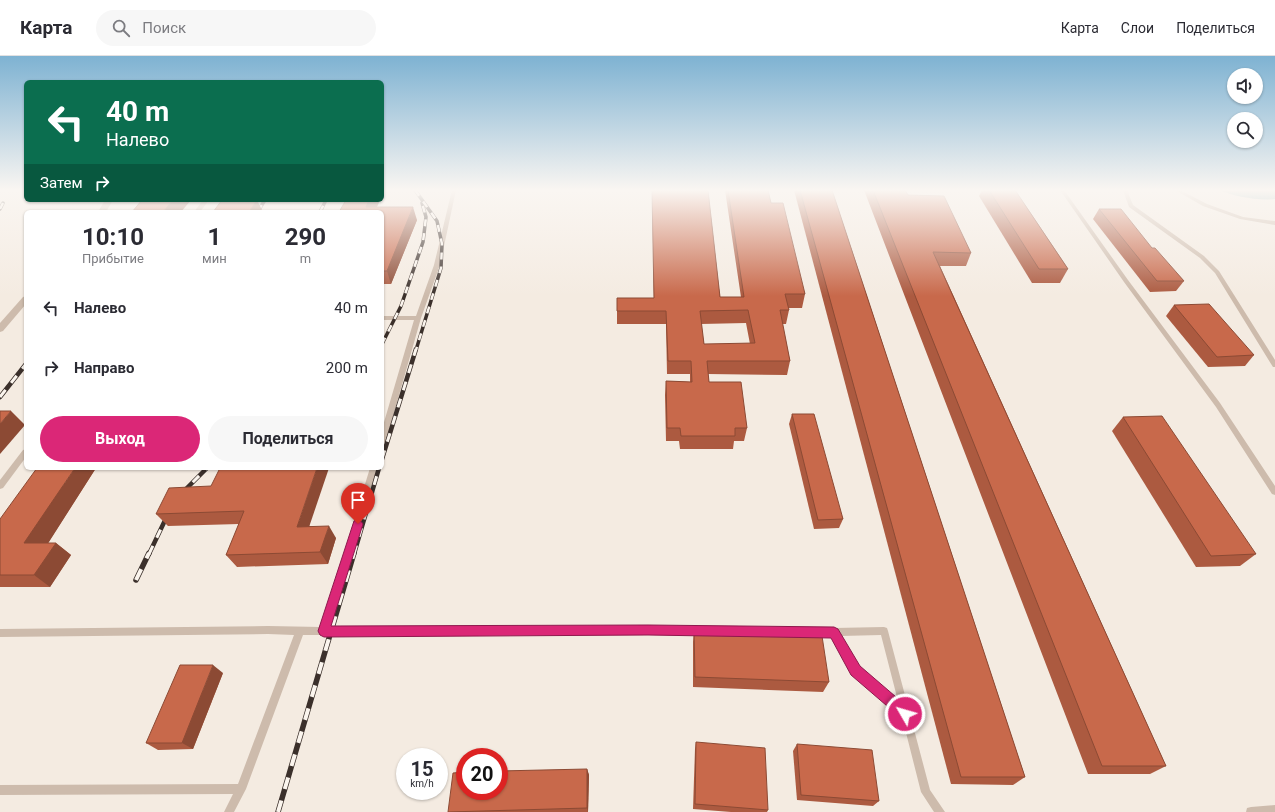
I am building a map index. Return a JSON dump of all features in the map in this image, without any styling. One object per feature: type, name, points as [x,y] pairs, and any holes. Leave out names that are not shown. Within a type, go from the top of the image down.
[{"type":"street","points":[[0,329],[24,301]]},
{"type":"lane","points":[[384,434],[418,318],[437,265],[446,225]]},
{"type":"lane","points":[[1087,225],[1218,405],[1275,492]]},
{"type":"lane","points":[[1158,225],[1202,257],[1217,272],[1275,365]]},
{"type":"lane","points":[[384,318],[418,318]]},
{"type":"lane","points":[[0,486],[24,455]]},
{"type":"lane","points":[[324,631],[373,470]]},
{"type":"lane","points":[[0,633],[268,630],[884,631],[926,792],[940,812]]},
{"type":"lane","points":[[230,812],[241,789],[300,631]]},
{"type":"lane","points":[[834,632],[855,670],[905,714]]},
{"type":"lane","points":[[0,790],[241,789]]},
{"type":"lane","points":[[1251,812],[1275,810]]},
{"type":"building","points":[[384,225],[406,225],[387,271],[384,271]]},
{"type":"building","points":[[653,225],[712,225],[720,297],[744,297],[733,225],[788,225],[805,294],[785,294],[789,310],[780,310],[790,361],[707,361],[709,382],[741,382],[747,428],[735,428],[735,436],[681,436],[680,428],[667,428],[666,381],[692,382],[691,361],[668,361],[666,311],[617,311],[617,298],[654,298]],"holes":[[[748,310],[755,343],[704,344],[700,311]]]},
{"type":"building","points":[[810,225],[844,225],[1025,777],[961,777]]},
{"type":"building","points":[[887,225],[958,225],[971,253],[933,252],[1166,766],[1102,766]]},
{"type":"building","points":[[1011,225],[1039,225],[1068,269],[1039,269]]},
{"type":"building","points":[[1112,225],[1134,225],[1152,248],[1155,248],[1184,281],[1157,281]]},
{"type":"building","points":[[1209,304],[1254,355],[1217,357],[1174,305]]},
{"type":"building","points":[[0,411],[11,411],[0,424]]},
{"type":"building","points":[[792,414],[814,414],[843,519],[818,520]]},
{"type":"building","points":[[1162,416],[1256,554],[1211,556],[1123,417]]},
{"type":"building","points":[[36,470],[74,470],[24,543],[56,543],[34,575],[0,575],[0,519]]},
{"type":"building","points":[[219,470],[316,470],[297,527],[329,526],[320,552],[226,555],[244,511],[156,514],[169,488],[211,486]]},
{"type":"building","points":[[694,631],[822,636],[829,682],[695,677]]},
{"type":"building","points":[[180,665],[213,665],[182,743],[146,743]]},
{"type":"building","points":[[696,742],[765,748],[768,810],[695,804]]},
{"type":"building","points":[[797,744],[872,750],[879,801],[801,795]]},
{"type":"building","points":[[587,769],[587,808],[448,812],[453,773],[456,773],[456,800],[508,800],[508,771]]},
{"type":"railway","points":[[384,340],[401,306],[423,242],[425,225]]},
{"type":"railway","points":[[416,350],[441,268],[442,244],[438,225]]},
{"type":"railway","points":[[384,453],[416,349]]},
{"type":"railway","points":[[0,397],[24,367]]},
{"type":"railway","points":[[180,495],[205,470]]},
{"type":"railway","points":[[354,554],[378,470]]},
{"type":"railway","points":[[149,554],[168,514]]},
{"type":"railway","points":[[136,580],[149,553]]},
{"type":"railway","points":[[278,812],[354,553]]},
{"type":"route","points":[[358,524],[324,631],[648,630],[834,632],[855,670],[905,714]]}]
